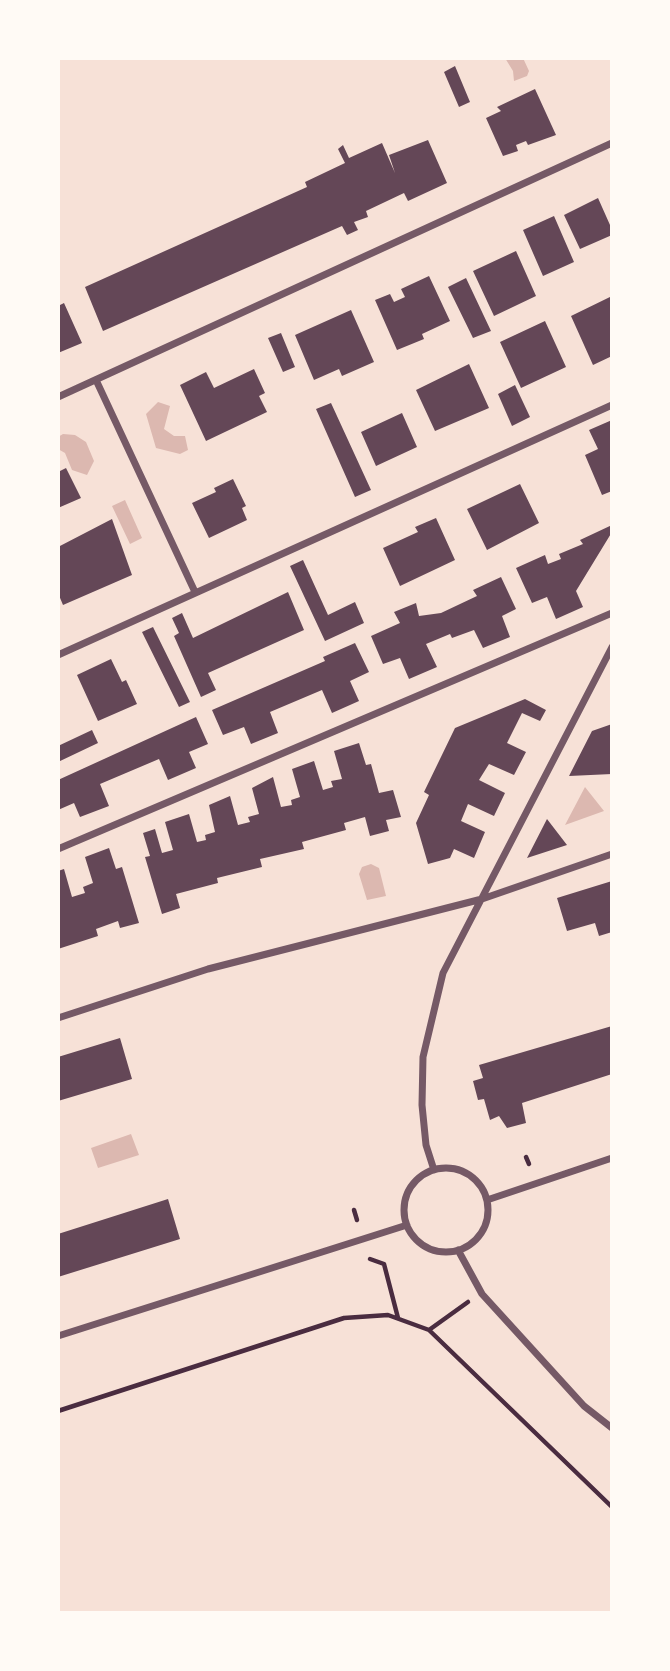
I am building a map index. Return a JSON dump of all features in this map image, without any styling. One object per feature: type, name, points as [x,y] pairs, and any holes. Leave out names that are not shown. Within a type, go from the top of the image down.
[{"type":"street","points":[[58,397],[612,143]]},
{"type":"street","points":[[96,380],[195,592]]},
{"type":"street","points":[[58,655],[612,405]]},
{"type":"street","points":[[58,849],[612,613]]},
{"type":"street","points":[[434,1170],[426,1145],[422,1105],[423,1057],[443,973],[612,647]]},
{"type":"street","points":[[58,1018],[208,969],[482,899],[612,854]]},
{"type":"street","points":[[487,1200],[612,1158]]},
{"type":"street","points":[[434,1170],[460,1170],[482,1187],[487,1200],[488,1216],[482,1232],[470,1244],[458,1250],[445,1252],[426,1247],[407,1224],[404,1213],[409,1191],[415,1182],[434,1170]]},
{"type":"street","points":[[58,1336],[407,1224]]},
{"type":"street","points":[[458,1250],[482,1293],[584,1406],[612,1429]]},
{"type":"path","points":[[526,1157],[529,1164]]},
{"type":"path","points":[[354,1210],[357,1220]]},
{"type":"path","points":[[370,1259],[384,1264],[398,1319]]},
{"type":"path","points":[[429,1330],[468,1302]]},
{"type":"path","points":[[58,1411],[344,1318],[388,1315],[429,1330],[612,1507]]},
{"type":"shaded area","points":[[505,58],[523,58],[529,71],[527,76],[514,81],[513,71]]},
{"type":"shaded area","points":[[158,402],[170,406],[164,429],[174,436],[185,436],[188,450],[180,454],[156,448],[146,414]]},
{"type":"shaded area","points":[[63,434],[75,435],[86,442],[94,461],[87,475],[72,470],[65,453],[58,449],[58,437]]},
{"type":"shaded area","points":[[125,500],[142,538],[130,544],[112,506]]},
{"type":"shaded area","points":[[585,787],[604,811],[565,825]]},
{"type":"shaded area","points":[[371,864],[379,868],[386,896],[367,900],[359,874],[362,867]]},
{"type":"shaded area","points":[[131,1134],[139,1155],[98,1168],[91,1148]]},
{"type":"building","points":[[455,66],[470,102],[459,107],[444,72]]},
{"type":"building","points":[[535,89],[556,135],[528,145],[526,141],[516,145],[518,151],[503,156],[486,118],[501,111],[497,107]]},
{"type":"building","points":[[428,140],[447,183],[408,201],[404,193],[366,211],[368,217],[354,222],[358,230],[347,235],[342,226],[103,331],[85,287],[307,187],[305,182],[345,163],[338,149],[343,145],[349,158],[382,143],[395,173],[389,155]]},
{"type":"building","points":[[598,198],[610,225],[612,224],[612,235],[580,249],[564,215]]},
{"type":"building","points":[[554,216],[574,262],[543,276],[523,230]]},
{"type":"building","points":[[516,251],[536,296],[494,316],[473,271]]},
{"type":"building","points":[[429,276],[450,321],[422,334],[424,339],[397,350],[375,300],[390,294],[394,302],[405,297],[401,289]]},
{"type":"building","points":[[466,278],[491,331],[473,338],[448,287]]},
{"type":"building","points":[[612,296],[612,356],[593,365],[571,316]]},
{"type":"building","points":[[64,303],[82,343],[58,353],[58,306]]},
{"type":"building","points":[[351,310],[374,362],[342,376],[339,369],[314,380],[295,335]]},
{"type":"building","points":[[545,321],[566,367],[521,388],[500,342]]},
{"type":"building","points":[[281,333],[295,367],[283,372],[268,338]]},
{"type":"building","points":[[469,364],[489,408],[435,431],[416,390]]},
{"type":"building","points":[[254,369],[265,393],[259,396],[267,412],[206,441],[180,385],[206,372],[214,388]]},
{"type":"building","points":[[515,385],[530,417],[512,426],[498,394]]},
{"type":"building","points":[[331,403],[371,490],[355,497],[316,409]]},
{"type":"building","points":[[402,413],[417,447],[376,466],[361,432]]},
{"type":"building","points":[[612,420],[612,491],[602,495],[585,455],[598,449],[589,430]]},
{"type":"building","points":[[66,468],[81,498],[58,508],[58,472]]},
{"type":"building","points":[[233,479],[246,506],[242,508],[247,520],[209,538],[192,503],[216,492],[214,488]]},
{"type":"building","points":[[520,484],[539,523],[487,550],[467,509]]},
{"type":"building","points":[[436,518],[455,560],[400,586],[383,548],[418,532],[415,527]]},
{"type":"building","points":[[112,519],[132,575],[63,605],[58,593],[58,547]]},
{"type":"building","points":[[612,525],[612,532],[576,591],[583,607],[556,619],[547,597],[532,603],[516,568],[545,555],[548,564],[561,559],[559,554],[583,544],[580,540]]},
{"type":"building","points":[[303,560],[328,615],[355,602],[364,623],[325,641],[290,566]]},
{"type":"building","points":[[501,577],[516,609],[502,616],[510,637],[483,648],[474,630],[452,638],[450,634],[426,644],[437,667],[409,679],[400,658],[383,664],[371,636],[400,623],[394,612],[416,603],[419,616],[441,613],[477,596],[473,590]]},
{"type":"building","points":[[288,592],[304,630],[208,673],[216,690],[201,697],[174,636],[179,633],[172,618],[182,613],[193,638]]},
{"type":"building","points":[[153,627],[190,702],[179,707],[142,632]]},
{"type":"building","points":[[355,643],[369,672],[350,681],[359,701],[332,713],[322,690],[270,712],[278,733],[251,744],[244,727],[223,735],[212,710],[325,661],[323,657]]},
{"type":"building","points":[[111,659],[122,682],[126,680],[137,704],[98,721],[77,675]]},
{"type":"building","points":[[525,699],[546,710],[540,721],[522,713],[507,743],[526,752],[514,775],[489,764],[479,780],[505,793],[494,816],[468,804],[461,821],[485,832],[474,858],[454,849],[450,858],[428,864],[416,823],[429,795],[424,792],[455,728]]},
{"type":"building","points":[[196,717],[208,744],[189,752],[196,768],[168,780],[159,759],[100,784],[109,806],[80,817],[74,803],[58,810],[58,780]]},
{"type":"building","points":[[612,724],[612,774],[569,776],[592,731]]},
{"type":"building","points":[[92,730],[98,743],[58,762],[58,746]]},
{"type":"building","points":[[359,743],[366,765],[371,764],[379,793],[393,790],[401,817],[386,820],[389,831],[370,836],[365,817],[344,823],[346,830],[302,842],[304,849],[260,859],[262,867],[217,878],[218,883],[176,894],[180,908],[162,914],[145,857],[150,856],[143,833],[155,829],[162,853],[173,850],[165,822],[189,814],[197,842],[206,840],[205,835],[215,832],[209,805],[230,796],[238,825],[250,822],[248,817],[259,814],[252,788],[273,777],[281,807],[292,805],[291,800],[300,797],[292,769],[314,761],[323,790],[333,787],[331,781],[342,779],[334,751]]},
{"type":"building","points":[[547,819],[567,845],[527,858]]},
{"type":"building","points":[[109,848],[116,869],[122,867],[139,923],[120,928],[118,921],[96,929],[98,936],[58,949],[58,871],[64,869],[72,897],[85,893],[83,887],[93,883],[85,857]]},
{"type":"building","points":[[612,881],[612,932],[599,936],[595,923],[567,931],[557,898]]},
{"type":"building","points":[[612,1026],[612,1074],[522,1103],[526,1123],[507,1128],[499,1116],[490,1120],[484,1099],[478,1100],[473,1081],[483,1078],[479,1065]]},
{"type":"building","points":[[120,1038],[132,1079],[58,1101],[58,1057]]},
{"type":"building","points":[[168,1199],[180,1239],[58,1277],[58,1234]]}]
